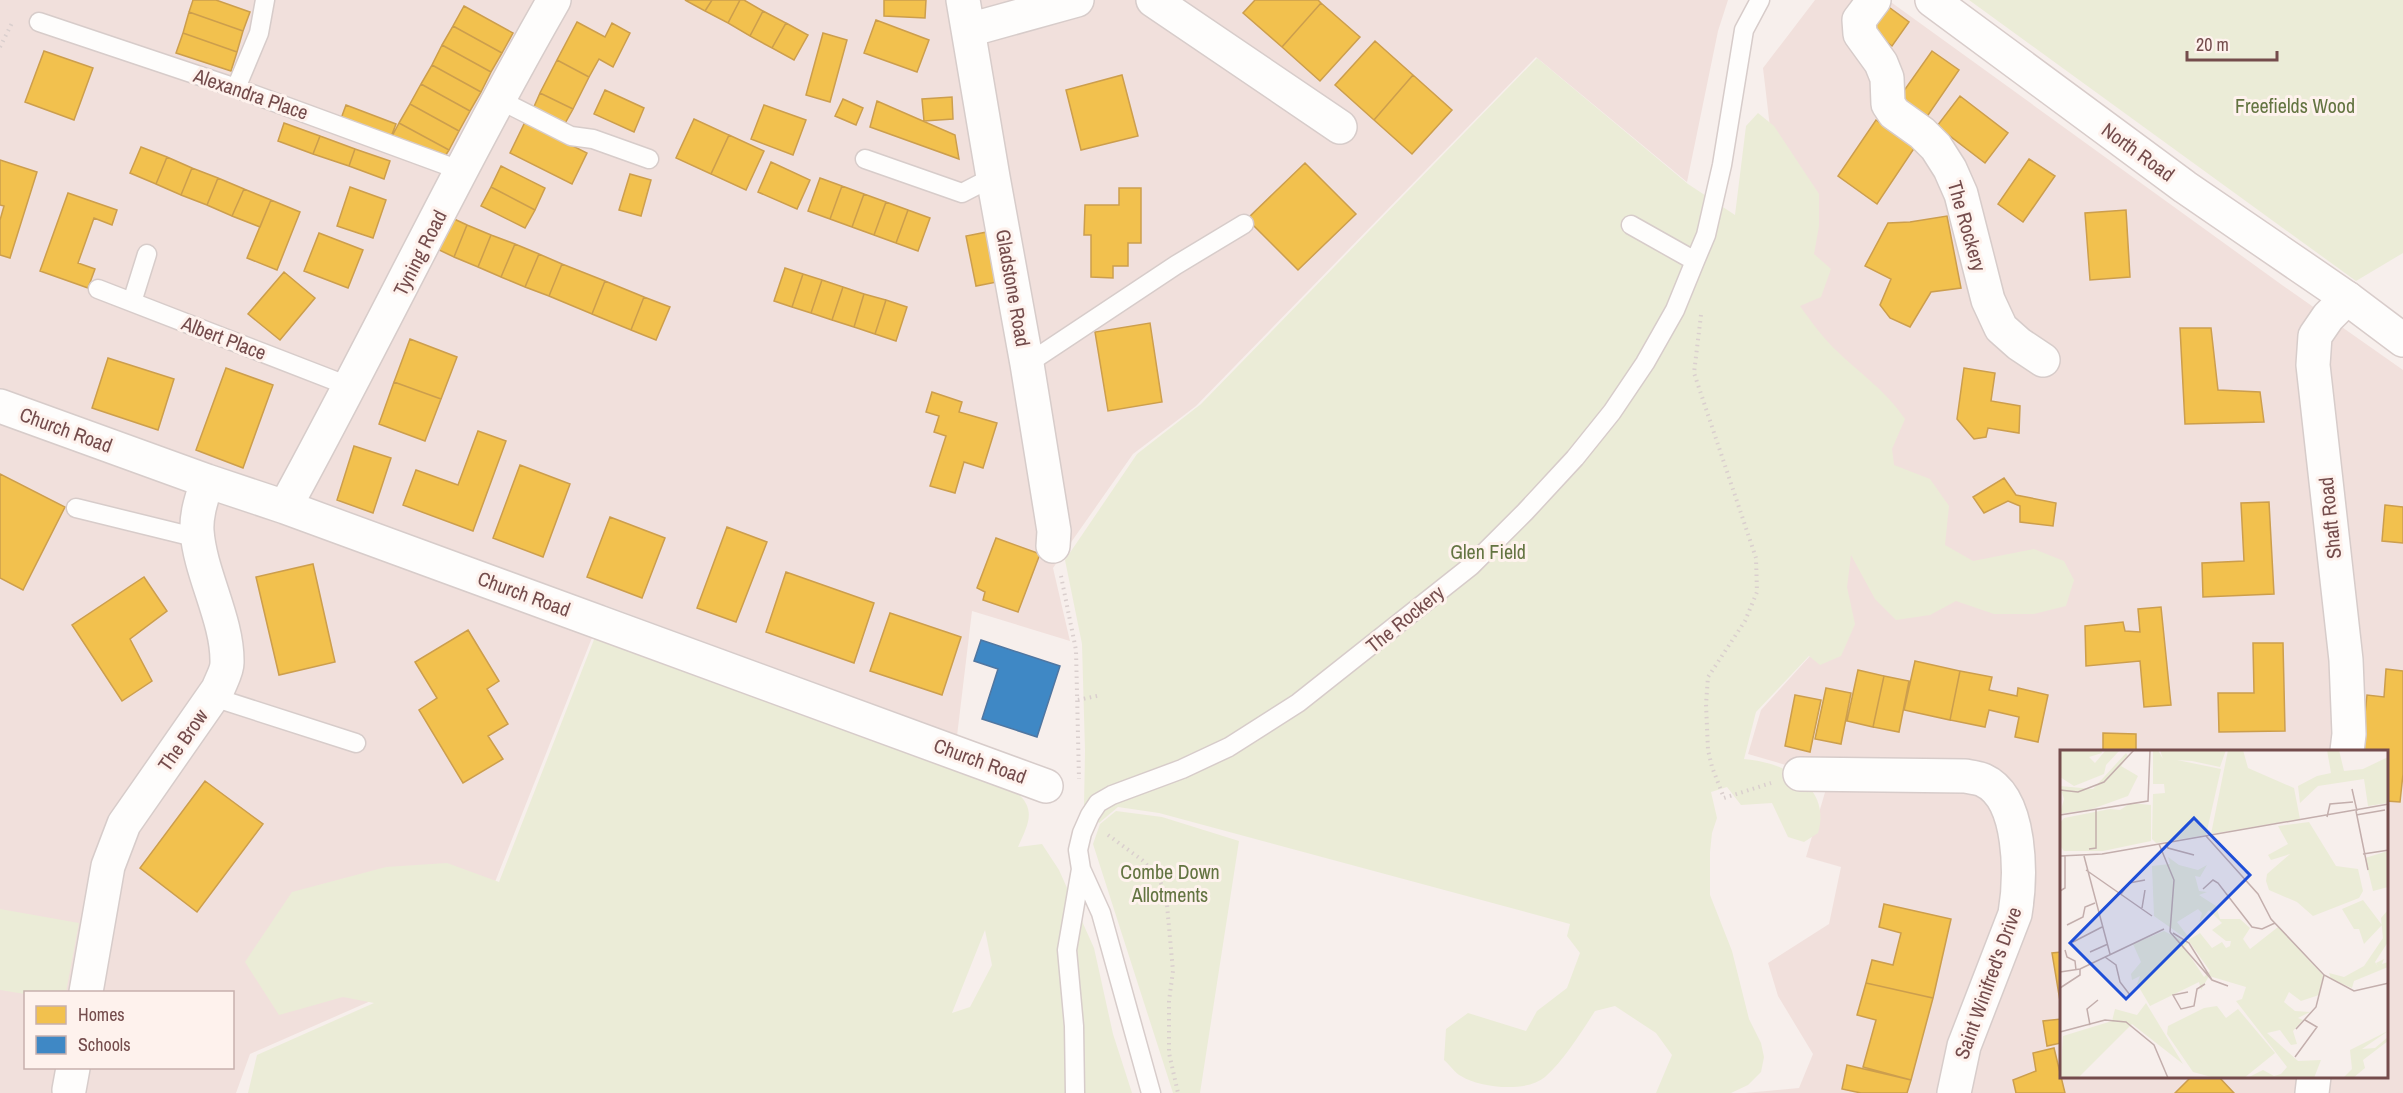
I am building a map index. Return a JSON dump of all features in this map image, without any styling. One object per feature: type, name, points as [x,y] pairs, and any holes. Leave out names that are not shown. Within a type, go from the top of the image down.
[{"type":"street","name":"Tyning Road","points":[[285,507],[351,387],[498,99],[554,0]]},
{"type":"street","name":"Gladstone Road","points":[[1053,546],[1054,531],[1027,364],[966,15],[1077,0]]},
{"type":"street","points":[[1153,0],[1340,127]]},
{"type":"street","name":"The Rockery","points":[[1874,0],[1859,20],[1860,34],[1881,63],[1887,78],[1888,104],[1894,113],[1922,133],[1936,147],[1950,169],[1961,194],[1988,300],[2001,328],[2019,344],[2043,360]]},
{"type":"street","name":"North Road","points":[[1932,0],[2185,187],[2348,298],[2403,340]]},
{"type":"street","name":"Shaft Road","points":[[2347,750],[2349,734],[2346,660],[2313,365],[2315,336],[2328,317],[2348,298]]},
{"type":"street","name":"Church Road","points":[[0,406],[285,507],[1046,786]]},
{"type":"street","name":"The Brow","points":[[86,991],[108,866],[124,824],[213,697],[227,664],[198,538],[198,510],[207,481]]},
{"type":"street","name":"Saint Winifred's Drive","points":[[1800,774],[1965,776],[1984,780],[1999,794],[2010,812],[2019,858],[2019,891],[2015,914],[1964,1046],[1954,1093]]},
{"type":"street","points":[[2312,1093],[2314,1078]]},
{"type":"lane","points":[[236,88],[259,33],[264,0]]},
{"type":"lane","name":"The Rockery","points":[[1081,869],[1078,850],[1082,833],[1098,803],[1112,795],[1182,769],[1229,747],[1298,703],[1471,566],[1539,497],[1612,412],[1645,363],[1675,310],[1706,235],[1722,165],[1744,30],[1760,0]]},
{"type":"lane","name":"Alexandra Place","points":[[39,22],[236,88],[462,171]]},
{"type":"lane","points":[[498,99],[571,136],[593,139],[650,159]]},
{"type":"lane","points":[[865,159],[963,193],[993,177]]},
{"type":"lane","points":[[1027,364],[1186,259],[1244,224]]},
{"type":"lane","points":[[1631,225],[1695,261]]},
{"type":"lane","points":[[132,302],[147,254]]},
{"type":"lane","name":"Albert Place","points":[[98,289],[351,387]]},
{"type":"lane","points":[[76,508],[198,538]]},
{"type":"lane","points":[[213,697],[356,743]]},
{"type":"lane","points":[[1074,1093],[1074,1026],[1067,950],[1081,869]]},
{"type":"lane","points":[[1081,869],[1104,923],[1151,1093]]},
{"type":"path","points":[[0,47],[16,16]]},
{"type":"path","points":[[1701,313],[1694,374],[1756,558],[1757,592],[1745,621],[1708,676],[1706,704],[1712,767],[1724,798],[1738,794]]},
{"type":"path","points":[[1078,700],[1101,695]]},
{"type":"path","points":[[1088,821],[1142,860],[1157,875],[1166,894],[1173,971],[1169,1053],[1178,1093]]},
{"type":"shaded area","points":[[0,0],[1728,0],[1718,31],[1687,182],[1536,57],[1196,406],[1133,454],[1053,568],[1070,641],[972,611],[957,736],[605,605],[464,960],[250,1054],[236,1093],[0,1093]]},
{"type":"shaded area","points":[[1815,0],[1888,0],[2403,370],[2403,1093],[1745,1093],[1799,1088],[1813,1054],[1778,996],[1768,963],[1829,924],[1841,867],[1806,857],[1833,765],[1789,766],[1748,754],[1761,710],[1811,655],[1784,247],[1763,68]]},
{"type":"green space","name":"Freefields Wood","points":[[1969,0],[2403,0],[2403,253],[2356,281]]},
{"type":"green space","name":"Glen Field","points":[[1537,58],[1688,184],[1735,215],[1746,126],[1758,113],[1774,126],[1819,194],[1819,226],[1814,254],[1831,269],[1821,297],[1800,306],[1828,342],[1882,392],[1905,419],[1892,449],[1894,465],[1930,479],[1949,506],[1945,545],[1973,561],[2034,549],[2064,561],[2074,580],[2066,606],[2034,614],[1994,614],[1956,601],[1930,615],[1896,620],[1875,599],[1851,555],[1847,587],[1855,624],[1841,656],[1820,665],[1809,656],[1756,712],[1744,759],[1774,765],[1789,771],[1811,790],[1818,802],[1820,816],[1818,833],[1804,842],[1788,837],[1772,803],[1741,805],[1727,787],[1711,792],[1717,818],[1712,833],[1710,852],[1710,895],[1732,951],[1749,1019],[1761,1043],[1764,1057],[1761,1072],[1748,1085],[1731,1093],[1656,1093],[1672,1055],[1656,1033],[1615,1006],[1595,1011],[1559,1062],[1537,1082],[1503,1087],[1469,1080],[1459,1075],[1444,1060],[1446,1029],[1468,1013],[1526,1031],[1537,1011],[1567,988],[1580,953],[1567,936],[1570,924],[1159,813],[1118,807],[1099,823],[1084,806],[1082,644],[1065,560],[1137,454],[1201,404]]},
{"type":"green space","points":[[597,632],[1014,790],[1026,804],[1029,817],[1018,847],[1042,844],[1059,870],[1094,948],[1113,1034],[1132,1093],[248,1093],[257,1055],[374,1003],[343,997],[279,1015],[245,962],[292,892],[386,867],[447,863],[499,882]],"holes":[[[985,930],[992,965],[970,1007],[952,1013]]]},
{"type":"green space","name":"Combe Down Allotments","points":[[1116,811],[1162,817],[1239,841],[1200,1093],[1173,1093],[1093,844],[1100,824]]},
{"type":"green space","points":[[0,909],[79,923],[66,991],[24,991],[24,994],[0,990]]},
{"type":"building: Homes","points":[[193,0],[216,0],[250,12],[243,31],[189,12]]},
{"type":"building: Homes","points":[[685,0],[712,0],[705,11]]},
{"type":"building: Homes","points":[[712,0],[740,0],[728,23],[705,11]]},
{"type":"building: Homes","points":[[740,0],[763,11],[750,36],[728,23]]},
{"type":"building: Homes","points":[[884,0],[926,0],[925,18],[884,16]]},
{"type":"building: Homes","points":[[1255,0],[1318,0],[1321,3],[1282,47],[1243,13]]},
{"type":"building: Homes","points":[[1321,3],[1360,37],[1320,81],[1282,47]]},
{"type":"building: Homes","points":[[1886,5],[1909,22],[1892,46],[1869,29]]},
{"type":"building: Homes","points":[[464,6],[513,33],[502,53],[453,26]]},
{"type":"building: Homes","points":[[763,11],[786,23],[772,48],[750,36]]},
{"type":"building: Homes","points":[[189,12],[243,31],[237,52],[183,33]]},
{"type":"building: Homes","points":[[876,20],[929,40],[917,72],[864,53]]},
{"type":"building: Homes","points":[[577,22],[605,37],[612,23],[630,33],[613,67],[599,59],[589,77],[557,60]]},
{"type":"building: Homes","points":[[786,23],[808,35],[794,60],[772,48]]},
{"type":"building: Homes","points":[[453,26],[502,53],[491,72],[442,45]]},
{"type":"building: Homes","points":[[183,33],[237,52],[231,71],[176,53]]},
{"type":"building: Homes","points":[[823,33],[847,40],[830,102],[806,95]]},
{"type":"building: Homes","points":[[1375,41],[1413,75],[1374,120],[1335,85]]},
{"type":"building: Homes","points":[[442,45],[491,72],[481,92],[432,65]]},
{"type":"building: Homes","points":[[44,51],[93,68],[74,120],[25,102]]},
{"type":"building: Homes","points":[[1932,51],[1959,70],[1924,121],[1896,102]]},
{"type":"building: Homes","points":[[557,60],[589,77],[573,109],[540,93]]},
{"type":"building: Homes","points":[[432,65],[481,92],[470,111],[421,84]]},
{"type":"building: Homes","points":[[1122,75],[1138,136],[1081,150],[1066,90]]},
{"type":"building: Homes","points":[[1413,75],[1452,110],[1412,154],[1374,120]]},
{"type":"building: Homes","points":[[421,84],[470,111],[459,131],[410,104]]},
{"type":"building: Homes","points":[[605,90],[644,108],[634,132],[594,114]]},
{"type":"building: Homes","points":[[540,93],[573,109],[563,127],[533,109]]},
{"type":"building: Homes","points":[[1960,96],[2008,133],[1985,163],[1937,126]]},
{"type":"building: Homes","points":[[952,97],[953,119],[924,121],[922,99]]},
{"type":"building: Homes","points":[[843,99],[863,108],[856,125],[835,116]]},
{"type":"building: Homes","points":[[877,101],[955,135],[959,159],[870,127]]},
{"type":"building: Homes","points":[[410,104],[459,131],[449,150],[399,123]]},
{"type":"building: Homes","points":[[346,105],[396,124],[389,142],[339,124]]},
{"type":"building: Homes","points":[[764,105],[806,120],[793,155],[751,139]]},
{"type":"building: Homes","points":[[694,119],[729,135],[711,174],[676,158]]},
{"type":"building: Homes","points":[[1876,120],[1915,147],[1877,204],[1838,176]]},
{"type":"building: Homes","points":[[525,122],[587,153],[572,184],[510,153]]},
{"type":"building: Homes","points":[[284,123],[320,136],[313,154],[278,141]]},
{"type":"building: Homes","points":[[399,123],[449,150],[442,161],[389,142]]},
{"type":"building: Homes","points":[[729,135],[764,151],[746,190],[711,174]]},
{"type":"building: Homes","points":[[320,136],[355,149],[349,166],[313,154]]},
{"type":"building: Homes","points":[[141,147],[167,157],[156,184],[130,173]]},
{"type":"building: Homes","points":[[355,149],[390,161],[384,179],[349,166]]},
{"type":"building: Homes","points":[[167,157],[192,168],[181,195],[156,184]]},
{"type":"building: Homes","points":[[2029,159],[2055,176],[2023,222],[1998,204]]},
{"type":"building: Homes","points":[[0,160],[37,172],[10,258],[0,255],[0,220],[4,206],[0,205]]},
{"type":"building: Homes","points":[[771,162],[810,180],[797,209],[758,192]]},
{"type":"building: Homes","points":[[1305,163],[1356,214],[1298,270],[1247,219]]},
{"type":"building: Homes","points":[[501,166],[545,188],[535,210],[491,187]]},
{"type":"building: Homes","points":[[192,168],[218,178],[207,205],[181,195]]},
{"type":"building: Homes","points":[[630,174],[651,180],[641,216],[619,210]]},
{"type":"building: Homes","points":[[218,178],[244,189],[232,216],[207,205]]},
{"type":"building: Homes","points":[[820,178],[842,186],[830,219],[808,211]]},
{"type":"building: Homes","points":[[842,186],[864,194],[852,227],[830,219]]},
{"type":"building: Homes","points":[[350,187],[386,200],[373,238],[337,226]]},
{"type":"building: Homes","points":[[491,187],[535,210],[525,228],[481,206]]},
{"type":"building: Homes","points":[[1119,188],[1141,188],[1141,243],[1128,243],[1128,266],[1113,266],[1113,278],[1091,277],[1091,235],[1084,235],[1085,205],[1119,205]]},
{"type":"building: Homes","points":[[244,189],[271,200],[260,227],[232,216]]},
{"type":"building: Homes","points":[[68,193],[117,210],[112,225],[94,218],[78,263],[95,269],[88,288],[40,271]]},
{"type":"building: Homes","points":[[864,194],[886,202],[874,235],[852,227]]},
{"type":"building: Homes","points":[[271,200],[300,212],[277,270],[247,258]]},
{"type":"building: Homes","points":[[886,202],[908,210],[896,243],[874,235]]},
{"type":"building: Homes","points":[[908,210],[930,218],[918,251],[896,243]]},
{"type":"building: Homes","points":[[2126,210],[2130,277],[2090,280],[2085,213]]},
{"type":"building: Homes","points":[[1947,216],[1961,288],[1931,292],[1910,327],[1890,318],[1880,305],[1891,279],[1865,266],[1888,223]]},
{"type":"building: Homes","points":[[452,218],[467,225],[454,257],[437,249]]},
{"type":"building: Homes","points":[[467,225],[491,235],[478,267],[454,257]]},
{"type":"building: Homes","points":[[987,232],[997,282],[976,286],[966,236]]},
{"type":"building: Homes","points":[[319,233],[363,250],[348,288],[304,271]]},
{"type":"building: Homes","points":[[491,235],[515,244],[501,277],[478,267]]},
{"type":"building: Homes","points":[[515,244],[539,254],[525,287],[501,277]]},
{"type":"building: Homes","points":[[539,254],[562,264],[549,296],[525,287]]},
{"type":"building: Homes","points":[[562,264],[605,281],[592,314],[549,296]]},
{"type":"building: Homes","points":[[785,268],[803,274],[792,307],[774,301]]},
{"type":"building: Homes","points":[[284,272],[315,298],[280,340],[248,314]]},
{"type":"building: Homes","points":[[803,274],[822,280],[811,313],[792,307]]},
{"type":"building: Homes","points":[[822,280],[843,287],[832,320],[811,313]]},
{"type":"building: Homes","points":[[605,281],[644,297],[631,330],[592,314]]},
{"type":"building: Homes","points":[[843,287],[864,294],[854,327],[832,320]]},
{"type":"building: Homes","points":[[864,294],[886,300],[875,334],[854,327]]},
{"type":"building: Homes","points":[[644,297],[670,307],[656,340],[631,330]]},
{"type":"building: Homes","points":[[886,300],[907,307],[896,341],[875,334]]},
{"type":"building: Homes","points":[[1150,323],[1162,402],[1108,411],[1095,332]]},
{"type":"building: Homes","points":[[2180,328],[2211,328],[2218,390],[2260,392],[2264,422],[2185,424]]},
{"type":"building: Homes","points":[[410,339],[457,357],[441,399],[394,382]]},
{"type":"building: Homes","points":[[108,358],[174,379],[158,430],[92,408]]},
{"type":"building: Homes","points":[[226,368],[273,385],[243,468],[196,450]]},
{"type":"building: Homes","points":[[1964,368],[1995,373],[1991,401],[2020,406],[2019,433],[1988,428],[1986,437],[1974,439],[1957,419]]},
{"type":"building: Homes","points":[[394,382],[441,399],[425,441],[379,424]]},
{"type":"building: Homes","points":[[932,392],[962,402],[959,412],[997,423],[983,468],[964,462],[955,493],[930,486],[946,436],[934,432],[939,416],[926,412]]},
{"type":"building: Homes","points":[[478,431],[506,441],[473,531],[403,505],[416,470],[458,485]]},
{"type":"building: Homes","points":[[354,446],[391,458],[373,513],[337,500]]},
{"type":"building: Homes","points":[[520,465],[570,484],[543,557],[493,538]]},
{"type":"building: Homes","points":[[0,474],[65,507],[23,590],[0,578]]},
{"type":"building: Homes","points":[[2004,478],[2016,495],[2056,503],[2053,526],[2020,522],[2020,506],[2008,501],[1984,513],[1973,497]]},
{"type":"building: Homes","points":[[2269,502],[2274,594],[2203,597],[2202,563],[2244,561],[2241,503]]},
{"type":"building: Homes","points":[[2385,505],[2403,507],[2403,543],[2382,541]]},
{"type":"building: Homes","points":[[610,517],[665,538],[642,598],[587,577]]},
{"type":"building: Homes","points":[[727,527],[767,542],[736,622],[697,608]]},
{"type":"building: Homes","points":[[996,538],[1040,554],[1018,612],[983,600],[985,592],[977,588]]},
{"type":"building: Homes","points":[[313,564],[335,662],[279,675],[256,577]]},
{"type":"building: Homes","points":[[786,572],[874,603],[854,663],[766,632]]},
{"type":"building: Homes","points":[[144,577],[167,611],[130,639],[152,681],[122,701],[72,625]]},
{"type":"building: Homes","points":[[2161,607],[2171,705],[2144,707],[2140,661],[2086,666],[2085,626],[2123,622],[2125,631],[2140,632],[2138,609]]},
{"type":"building: Homes","points":[[890,613],[961,637],[942,695],[870,671]]},
{"type":"building: Homes","points":[[468,630],[499,681],[487,689],[508,724],[488,736],[503,759],[463,783],[419,710],[437,698],[415,662]]},
{"type":"building: Homes","points":[[2253,643],[2283,643],[2285,731],[2219,732],[2218,693],[2254,693]]},
{"type":"building: Homes","points":[[1915,661],[1960,671],[1950,720],[1904,710]]},
{"type":"building: Homes","points":[[2386,669],[2403,671],[2403,774],[2400,802],[2388,801],[2388,750],[2361,750],[2367,695],[2384,697]]},
{"type":"building: Homes","points":[[1858,670],[1884,676],[1873,727],[1847,721]]},
{"type":"building: Homes","points":[[1960,671],[1992,677],[1989,690],[2017,696],[2018,688],[2048,695],[2038,742],[2015,737],[2019,717],[1989,710],[1985,727],[1950,720]]},
{"type":"building: Homes","points":[[1884,676],[1909,681],[1899,732],[1873,727]]},
{"type":"building: Homes","points":[[1826,688],[1851,693],[1841,744],[1815,739]]},
{"type":"building: Homes","points":[[1795,695],[1821,700],[1810,752],[1785,746]]},
{"type":"building: Homes","points":[[2103,733],[2136,734],[2136,750],[2103,750]]},
{"type":"building: Homes","points":[[205,781],[263,824],[197,912],[140,868]]},
{"type":"building: Homes","points":[[1884,904],[1951,919],[1933,998],[1866,983],[1872,960],[1893,965],[1901,933],[1879,927]]},
{"type":"building: Homes","points":[[2060,952],[2060,1001],[2052,953]]},
{"type":"building: Homes","points":[[1866,983],[1933,998],[1911,1080],[1863,1067],[1876,1020],[1857,1015]]},
{"type":"building: Homes","points":[[2060,1019],[2060,1043],[2047,1046],[2043,1021]]},
{"type":"building: Homes","points":[[2054,1048],[2065,1093],[2016,1093],[2013,1080],[2036,1071],[2033,1053]]},
{"type":"building: Homes","points":[[1847,1065],[1911,1080],[1907,1093],[1861,1093],[1842,1089]]},
{"type":"building: Homes","points":[[2190,1078],[2220,1078],[2234,1093],[2175,1093]]},
{"type":"building: Schools","points":[[981,640],[1060,666],[1037,737],[982,719],[998,669],[974,661]]}]
